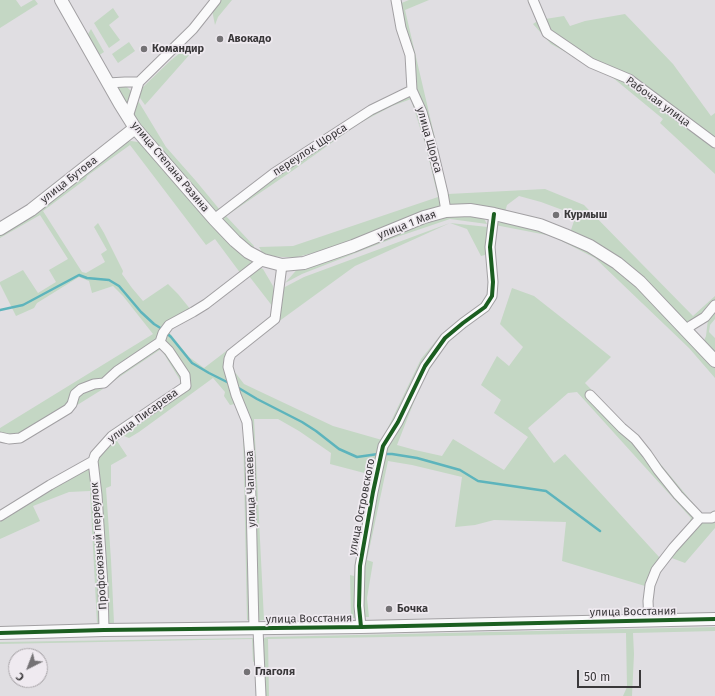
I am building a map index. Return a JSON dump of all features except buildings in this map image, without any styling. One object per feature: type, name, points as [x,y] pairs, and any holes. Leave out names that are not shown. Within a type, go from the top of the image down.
[{"type":"street","name":"улица Степана Разина","points":[[61,0],[131,122],[214,220],[235,242],[248,252],[263,260],[282,265]]},
{"type":"street","points":[[131,122],[139,82],[193,29],[216,0]]},
{"type":"street","name":"Рабочая улица","points":[[533,0],[547,33],[591,63],[629,79],[715,143]]},
{"type":"street","name":"улица Щорса","points":[[398,1],[401,28],[410,55],[412,90],[422,112],[433,151],[446,211]]},
{"type":"street","points":[[108,83],[139,82]]},
{"type":"street","name":"переулок Щорса","points":[[214,220],[274,173],[371,110],[412,90]]},
{"type":"street","name":"улица Бутова","points":[[0,229],[31,210],[131,122]]},
{"type":"street","name":"улица 1 Мая","points":[[282,265],[304,263],[324,257],[424,217],[446,211],[470,210],[494,214],[540,225],[590,246],[617,263],[640,282],[715,361]]},
{"type":"street","name":"улица Островского","points":[[361,627],[359,606],[360,566],[383,446],[398,422],[425,366],[445,338],[485,306],[492,296],[493,282],[490,246],[494,214]]},
{"type":"street","points":[[0,437],[9,439],[20,438],[68,409],[72,404],[75,394],[81,389],[104,382],[117,371],[160,342],[163,333],[169,325],[206,304],[263,260]]},
{"type":"street","name":"улица Чапаева","points":[[261,696],[256,629],[248,422],[236,395],[228,367],[231,354],[275,319],[282,265]]},
{"type":"street","points":[[685,330],[705,317],[715,305]]},
{"type":"street","name":"улица Писарева","points":[[0,516],[92,461],[95,455],[112,436],[186,386],[185,375],[169,351],[160,342]]},
{"type":"street","points":[[590,395],[622,428],[635,439],[678,495],[700,518],[712,518],[715,516]]},
{"type":"street","name":"Профсоюзный переулок","points":[[92,461],[97,495],[103,586],[104,630]]},
{"type":"street","points":[[649,621],[648,601],[650,585],[656,570],[673,548],[700,518]]},
{"type":"street","name":"улица Восстания","points":[[0,633],[715,619]]},
{"type":"green space","points":[[0,0],[16,0],[21,7],[33,0],[35,0],[38,4],[0,28]]},
{"type":"green space","points":[[220,0],[232,0],[218,17],[215,25],[212,10]]},
{"type":"green space","points":[[409,0],[429,0],[405,10],[448,194],[545,189],[584,205],[693,316],[715,296],[715,300],[702,315],[686,324],[570,233],[576,215],[541,202],[519,196],[507,205],[505,212],[450,207],[414,89],[399,4]]},
{"type":"green space","points":[[113,8],[119,17],[109,25],[120,40],[109,48],[94,23]]},
{"type":"green space","points":[[625,14],[673,64],[711,116],[715,113],[715,140],[628,81],[715,147],[715,174],[660,123],[663,119],[612,77],[551,44],[533,24],[539,20],[564,16],[570,26],[585,21]]},
{"type":"green space","points":[[91,29],[104,52],[98,56],[87,36]]},
{"type":"green space","points":[[129,42],[135,51],[118,63],[112,54]]},
{"type":"green space","points":[[186,48],[191,53],[145,105],[138,95],[142,88]]},
{"type":"green space","points":[[126,86],[131,91],[127,108],[115,87]]},
{"type":"green space","points":[[408,96],[413,97],[420,114],[441,203],[438,208],[338,246],[297,257],[270,256],[263,254],[259,247],[293,246],[438,197],[426,147],[411,99],[392,106],[358,124],[229,214],[227,212],[279,174],[372,112]]},
{"type":"green space","points":[[137,99],[166,147],[220,210],[217,213],[133,117]]},
{"type":"green space","points":[[126,142],[138,142],[145,146],[249,255],[251,265],[241,274],[215,239],[206,245],[130,145],[87,176],[86,179],[43,211],[82,272],[86,273],[105,262],[101,254],[107,250],[94,227],[98,223],[123,271],[122,274],[143,301],[168,284],[191,310],[157,340],[104,379],[68,403],[64,408],[20,436],[0,434],[0,428],[153,334],[123,296],[113,286],[92,293],[89,281],[79,277],[37,303],[34,308],[16,316],[0,284],[0,282],[23,270],[38,293],[56,282],[49,270],[68,259],[40,215],[0,238],[0,234]]},
{"type":"green space","points":[[482,215],[487,224],[450,219],[394,238],[302,274],[285,283],[301,265],[444,216]]},
{"type":"green space","points":[[226,216],[254,246],[253,249],[222,219]]},
{"type":"green space","points":[[505,220],[542,230],[588,250],[634,282],[715,367],[715,378],[689,348],[595,258],[552,236],[495,225]]},
{"type":"green space","points":[[450,223],[488,227],[485,255],[481,256],[467,229]]},
{"type":"green space","points":[[450,223],[355,266],[278,322],[283,288],[304,277]]},
{"type":"green space","points":[[259,267],[263,269],[273,286],[273,307],[249,276],[196,315],[183,320],[208,306],[255,268]]},
{"type":"green space","points":[[512,288],[534,296],[611,357],[585,383],[643,443],[702,514],[701,516],[634,440],[693,513],[694,519],[654,569],[645,586],[562,561],[566,522],[494,520],[475,525],[455,527],[462,477],[388,461],[367,560],[373,562],[367,598],[369,617],[363,617],[363,565],[387,448],[402,423],[419,389],[397,445],[442,456],[453,439],[504,470],[528,437],[494,413],[501,400],[481,385],[497,356],[509,366],[523,347],[500,324]],"holes":[[[577,392],[691,518],[689,523],[660,558],[565,454],[554,463],[528,428],[568,393]]]},
{"type":"green space","points":[[715,311],[715,319],[710,325],[709,332],[715,338],[715,356],[703,343],[706,336],[708,319]]},
{"type":"green space","points":[[271,317],[226,354],[224,365],[235,404],[230,405],[224,396],[225,392],[213,378],[139,432],[129,438],[124,436],[117,441],[127,456],[111,465],[111,486],[106,488],[114,623],[107,623],[100,495],[95,463],[98,455],[113,438],[188,388],[190,384],[188,374],[165,340],[164,334],[170,326],[183,320],[168,331],[189,357],[204,368]]},
{"type":"green space","points":[[443,332],[422,361],[396,420],[378,450],[372,475],[330,464],[331,453],[299,431],[278,419],[254,419],[264,620],[257,621],[253,460],[240,395],[231,367],[244,384],[333,426],[382,440],[421,359]]},
{"type":"green space","points":[[159,347],[162,347],[182,377],[182,384],[180,386],[180,380],[161,349],[109,384],[117,374]]},
{"type":"green space","points":[[96,387],[103,389],[74,407],[77,395]]},
{"type":"green space","points":[[243,426],[247,460],[251,620],[247,620]]},
{"type":"green space","points":[[90,466],[100,589],[100,622],[97,623],[90,491],[69,492],[33,506],[40,521],[0,539],[0,519]]},
{"type":"green space","points":[[715,519],[715,528],[685,563],[669,557],[701,521]]},
{"type":"green space","points":[[356,564],[356,618],[351,618],[350,575],[354,576]]},
{"type":"green space","points":[[715,627],[715,631],[633,633],[634,654],[632,696],[623,696],[627,687],[626,633],[268,639],[269,696],[265,696],[262,643],[264,638],[267,637]]},
{"type":"green space","points":[[254,638],[255,661],[253,662],[252,639],[0,644],[0,642]]},
{"type":"waterway","points":[[0,310],[23,305],[79,275],[87,278],[109,280],[119,286],[141,312],[171,337],[192,363],[231,384]]},
{"type":"waterway","points":[[237,387],[302,422],[339,449],[357,457],[378,454]]},
{"type":"waterway","points":[[383,454],[417,458],[460,470],[478,481],[546,491],[600,531]]},
{"type":"cycle path","points":[[361,627],[359,606],[360,566],[383,446],[398,422],[425,366],[445,338],[485,307],[492,296],[493,282],[490,247],[494,214]]},
{"type":"cycle path","points":[[0,633],[715,619]]},
{"type":"place","name":"Авокадо","points":[[220,39]]},
{"type":"place","name":"Командир","points":[[144,49]]},
{"type":"place","name":"Курмыш","points":[[556,215]]},
{"type":"place","name":"Бочка","points":[[389,609]]},
{"type":"place","name":"Глаголя","points":[[247,672]]}]
